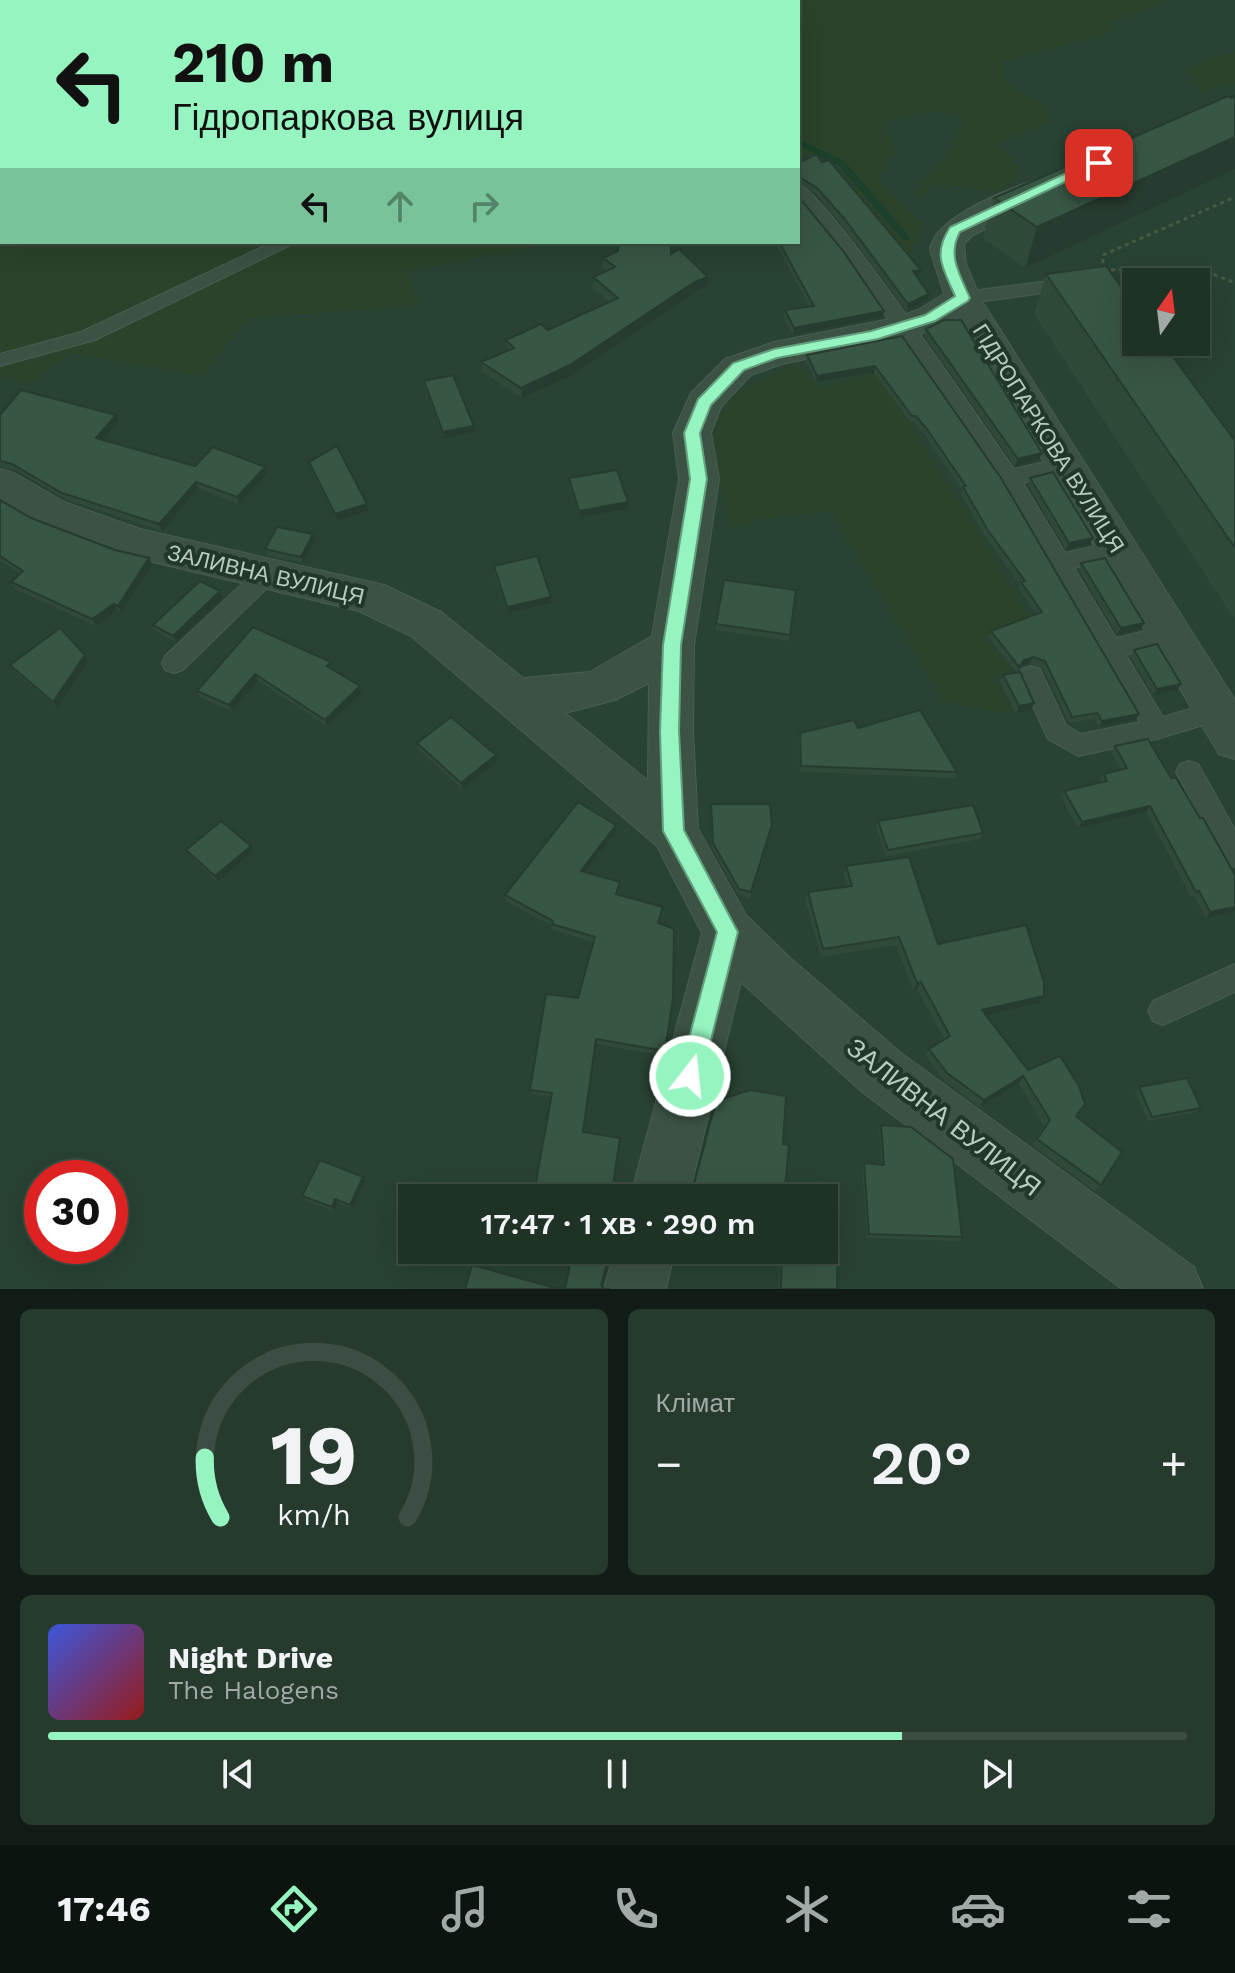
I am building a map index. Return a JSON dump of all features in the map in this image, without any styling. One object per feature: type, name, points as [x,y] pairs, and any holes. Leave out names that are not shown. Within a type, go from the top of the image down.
[{"type":"street","name":"ГІДРОПАРКОВА ВУЛИЦЯ","points":[[1070,176],[955,230],[946,244],[950,267],[963,298],[1226,725]]},
{"type":"street","name":"ЗАЛИВНА ВУЛИЦЯ","points":[[674,831],[670,731],[672,645],[699,479],[692,433],[704,402],[738,367],[774,354],[903,328],[930,318],[963,298]]},
{"type":"street","name":"ЗАЛИВНА ВУЛИЦЯ","points":[[0,483],[50,512],[134,543],[369,597],[426,624],[674,831],[728,932],[770,975],[881,1072],[1172,1289]]},
{"type":"street","points":[[515,697],[556,698],[607,686],[672,645]]},
{"type":"street","points":[[663,1184],[728,932]]},
{"type":"street","points":[[635,1289],[641,1264]]},
{"type":"lane","points":[[800,191],[820,212],[1009,478],[1157,729]]},
{"type":"lane","points":[[0,360],[88,336],[284,244]]},
{"type":"lane","points":[[963,298],[1103,275]]},
{"type":"lane","points":[[1009,478],[1066,465]]},
{"type":"lane","points":[[1060,563],[1118,549]]},
{"type":"lane","points":[[174,663],[268,573]]},
{"type":"lane","points":[[1111,649],[1170,634]]},
{"type":"lane","points":[[1031,676],[1057,732],[1078,745],[1157,729],[1226,725]]},
{"type":"lane","points":[[1189,772],[1231,839]]},
{"type":"lane","points":[[1163,1011],[1235,978]]},
{"type":"path","points":[[1235,197],[1103,255],[1103,275],[1198,268],[1235,283]]},
{"type":"green space","points":[[800,0],[1171,0],[1109,23],[1116,26],[1104,34],[1004,61],[1003,77],[1012,87],[1045,106],[1049,123],[1013,136],[1000,145],[1019,169],[1012,182],[1003,189],[993,191],[942,184],[929,186],[922,198],[914,192],[945,156],[963,125],[960,118],[924,112],[888,121],[885,127],[896,151],[879,176],[880,183],[924,225],[911,250],[918,253],[902,251],[889,243],[889,229],[853,197],[841,163],[819,154],[800,154]]},
{"type":"green space","points":[[1235,53],[1235,83],[1208,89],[1204,94],[1187,71],[1215,57]]},
{"type":"green space","points":[[0,244],[549,244],[409,271],[419,306],[248,318],[202,376],[69,353],[29,385],[0,377]]},
{"type":"green space","points":[[798,362],[817,388],[876,374],[973,524],[1028,616],[985,638],[1012,671],[993,677],[1013,714],[944,702],[830,511],[761,519],[731,528],[710,447],[720,414],[735,395]]},
{"type":"building","points":[[1228,96],[1235,96],[1235,137],[1037,227],[994,198]]},
{"type":"building","points":[[816,154],[822,162],[829,160],[921,270],[913,271],[929,294],[908,304],[843,217],[817,188],[800,177],[800,163]]},
{"type":"building","points":[[800,198],[844,252],[884,311],[794,328],[785,310],[814,306],[780,244],[800,244]]},
{"type":"building","points":[[619,244],[671,244],[671,254],[679,249],[708,277],[693,283],[570,365],[521,388],[481,362],[514,348],[506,340],[541,324],[548,330],[618,298],[593,277],[615,267],[603,258],[618,251]]},
{"type":"building","points":[[1106,266],[1122,288],[1122,356],[1172,356],[1235,441],[1235,548],[1046,274]]},
{"type":"building","points":[[944,320],[961,320],[1042,453],[1018,459],[926,329]]},
{"type":"building","points":[[902,336],[1001,478],[1139,714],[1102,721],[1097,713],[1072,717],[1045,661],[1033,657],[1024,660],[1019,667],[991,631],[1042,612],[1021,582],[1025,581],[987,529],[963,487],[966,486],[926,428],[916,416],[912,416],[875,366],[817,376],[807,355]]},
{"type":"building","points":[[453,375],[474,426],[443,432],[424,381]]},
{"type":"building","points":[[21,390],[116,415],[96,438],[195,466],[213,447],[265,467],[237,497],[196,482],[159,524],[62,493],[12,464],[0,461],[0,415]]},
{"type":"building","points":[[337,446],[367,504],[335,514],[309,462]]},
{"type":"building","points":[[617,470],[628,502],[579,511],[569,478]]},
{"type":"building","points":[[1053,472],[1093,538],[1069,543],[1030,478]]},
{"type":"building","points":[[0,500],[31,518],[115,550],[149,558],[118,606],[114,604],[92,619],[11,582],[23,571],[0,556]]},
{"type":"building","points":[[277,527],[313,534],[301,557],[265,549]]},
{"type":"building","points":[[537,556],[551,597],[507,607],[494,566]]},
{"type":"building","points":[[1105,558],[1144,623],[1121,628],[1081,563]]},
{"type":"building","points":[[724,580],[796,590],[790,635],[716,624]]},
{"type":"building","points":[[200,581],[220,591],[173,636],[153,625]]},
{"type":"building","points":[[253,627],[331,662],[327,666],[360,686],[325,720],[255,674],[229,705],[197,691]]},
{"type":"building","points":[[60,628],[85,655],[53,702],[10,665]]},
{"type":"building","points":[[1157,644],[1181,684],[1157,689],[1134,650]]},
{"type":"building","points":[[1020,672],[1034,703],[1019,706],[1003,675]]},
{"type":"building","points":[[920,710],[957,772],[801,766],[800,733],[854,720],[858,728]]},
{"type":"building","points":[[451,717],[496,755],[461,783],[417,743]]},
{"type":"building","points":[[1148,739],[1171,778],[1176,778],[1200,818],[1203,818],[1235,875],[1235,907],[1210,912],[1150,806],[1082,822],[1064,791],[1107,781],[1104,774],[1127,768],[1115,746]]},
{"type":"building","points":[[578,802],[616,825],[581,871],[620,882],[616,894],[663,907],[658,923],[674,929],[673,999],[665,1051],[596,1039],[583,1132],[620,1138],[613,1184],[536,1184],[552,1093],[530,1090],[546,994],[578,998],[595,937],[552,924],[553,921],[505,895]]},
{"type":"building","points":[[711,804],[770,804],[772,825],[751,892],[739,889],[713,843]]},
{"type":"building","points":[[973,805],[983,833],[888,850],[878,821]]},
{"type":"building","points":[[221,821],[251,846],[215,876],[186,850]]},
{"type":"building","points":[[909,857],[938,944],[1026,925],[1044,982],[1044,996],[982,1010],[1028,1070],[1060,1056],[1079,1086],[1085,1104],[1076,1116],[1122,1152],[1101,1185],[1037,1139],[1050,1120],[1023,1076],[984,1100],[947,1073],[929,1049],[950,1036],[921,982],[917,983],[899,937],[823,949],[808,892],[852,886],[846,866]]},
{"type":"building","points":[[1187,1078],[1201,1108],[1152,1117],[1139,1087]]},
{"type":"building","points":[[750,1090],[786,1096],[783,1144],[789,1145],[785,1184],[694,1184],[716,1101]]},
{"type":"building","points":[[881,1125],[911,1127],[953,1159],[962,1237],[869,1234],[864,1163],[884,1165]]},
{"type":"building","points":[[320,1160],[363,1177],[350,1205],[335,1199],[332,1207],[302,1196]]},
{"type":"building","points":[[570,1264],[607,1264],[601,1285],[604,1289],[565,1289]]},
{"type":"building","points":[[782,1264],[837,1264],[837,1289],[781,1289]]},
{"type":"building","points":[[472,1265],[559,1289],[465,1289]]},
{"type":"waterway","points":[[800,143],[841,163],[906,238]]},
{"type":"route","points":[[690,1076],[728,932],[674,831],[670,731],[672,645],[699,479],[692,433],[704,402],[738,367],[774,354],[872,336],[930,318],[963,298],[950,267],[946,244],[955,230],[1099,163]]}]
